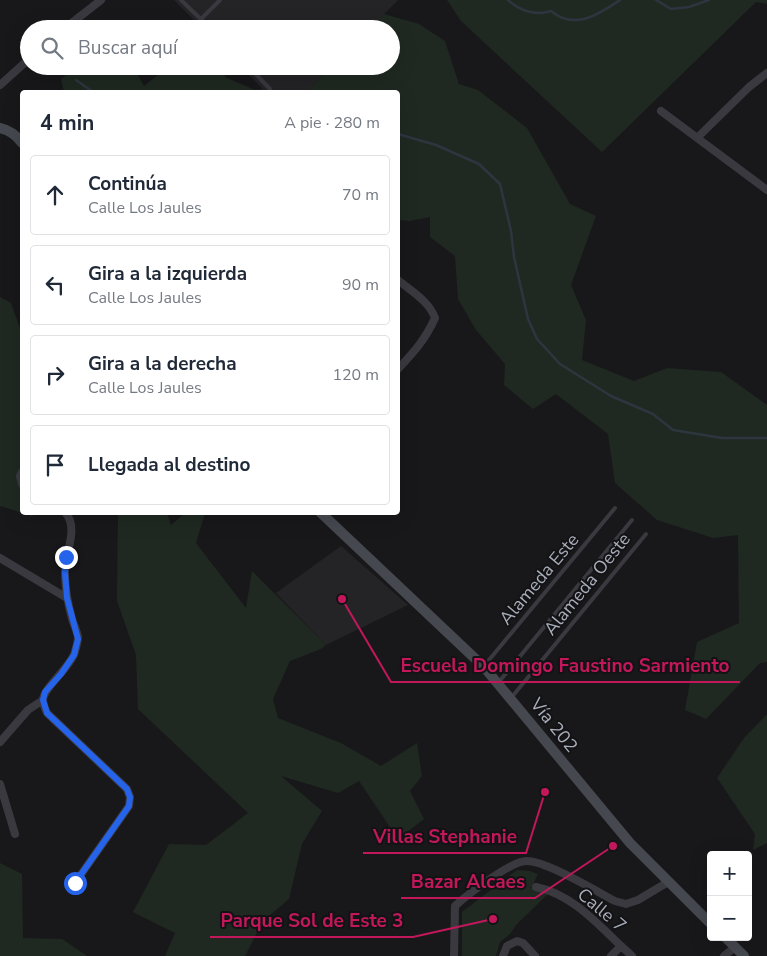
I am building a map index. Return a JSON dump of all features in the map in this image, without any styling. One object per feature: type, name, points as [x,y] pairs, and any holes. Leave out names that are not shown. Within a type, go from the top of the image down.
[{"type":"main road","points":[[0,128],[6,129],[20,141]]},
{"type":"main road","name":"Vía 202","points":[[323,515],[484,666],[630,843],[707,920]]},
{"type":"main road","points":[[729,941],[744,956]]},
{"type":"street","points":[[75,20],[101,0]]},
{"type":"street","points":[[0,85],[20,67]]},
{"type":"street","points":[[698,137],[767,72]]},
{"type":"street","points":[[661,111],[767,190]]},
{"type":"street","points":[[400,282],[427,304],[435,318],[420,346],[400,367]]},
{"type":"street","points":[[68,515],[73,527],[65,573],[67,598],[78,639],[74,655],[45,692],[43,700],[47,713],[127,789],[130,797],[129,806],[75,883]]},
{"type":"street","points":[[0,558],[67,598]]},
{"type":"street","points":[[0,742],[28,710],[43,700]]},
{"type":"street","points":[[0,784],[15,834]]},
{"type":"street","points":[[454,956],[455,906],[463,898],[516,862],[527,860],[545,866],[615,901],[626,904],[638,900],[668,882]]},
{"type":"street","name":"Calle 7","points":[[536,887],[549,890],[586,912],[632,956]]},
{"type":"street","points":[[503,956],[507,946],[517,941],[523,943],[535,956]]},
{"type":"street","points":[[611,956],[621,946]]},
{"type":"street","points":[[724,956],[735,947]]},
{"type":"lane","points":[[182,0],[202,19],[220,0]]},
{"type":"lane","points":[[257,75],[270,89]]},
{"type":"lane","name":"Alameda Este","points":[[484,666],[615,508]]},
{"type":"lane","points":[[498,683],[632,520]]},
{"type":"lane","name":"Alameda Oeste","points":[[511,698],[646,534]]},
{"type":"shaded area","points":[[174,0],[398,0],[378,20],[194,20]]},
{"type":"shaded area","points":[[447,0],[767,0],[767,4],[756,2],[602,152],[461,21]]},
{"type":"shaded area","points":[[384,14],[419,24],[445,41],[459,84],[478,90],[527,128],[570,204],[596,216],[571,285],[586,320],[582,360],[634,381],[667,368],[721,372],[767,405],[767,662],[760,663],[706,719],[685,710],[697,642],[739,623],[738,535],[713,538],[657,520],[615,483],[608,434],[556,394],[533,409],[504,385],[505,364],[476,330],[458,299],[455,256],[430,237],[430,217],[410,221],[400,220],[400,90],[308,90],[323,75],[400,75],[400,20],[378,20]]},
{"type":"shaded area","points":[[66,75],[138,75],[144,86],[158,75],[224,75],[225,77],[255,90],[64,90],[61,79]]},
{"type":"shaded area","points":[[249,75],[323,75],[308,90],[264,90]]},
{"type":"shaded area","points":[[0,297],[11,303],[20,328],[20,512],[0,506]]},
{"type":"shaded area","points":[[118,515],[168,515],[171,525],[183,515],[204,515],[196,543],[246,608],[252,571],[326,645],[321,649],[290,661],[273,699],[278,718],[341,743],[381,766],[417,743],[422,776],[410,791],[424,819],[398,839],[359,781],[338,793],[281,776],[322,811],[302,844],[289,899],[263,921],[245,956],[165,956],[175,933],[133,912],[169,844],[206,845],[248,813],[138,709],[136,655],[117,601]]},
{"type":"shaded area","points":[[341,546],[408,605],[326,645],[276,593]]},
{"type":"shaded area","points":[[767,714],[767,843],[753,850],[755,834],[717,778],[744,738]]},
{"type":"shaded area","points":[[0,863],[22,874],[23,938],[62,939],[87,956],[0,956]]},
{"type":"shaded area","points":[[517,870],[538,874],[531,888],[548,894],[500,942],[496,956],[462,956],[462,912]]},
{"type":"waterway","points":[[508,0],[528,12],[540,13],[551,11],[569,20],[578,20],[595,15],[620,0]]},
{"type":"waterway","points":[[656,0],[671,9],[689,7],[709,0]]},
{"type":"waterway","points":[[76,80],[90,90]]},
{"type":"waterway","points":[[400,135],[436,145],[479,164],[500,184],[528,319],[537,339],[560,364],[611,396],[653,414],[673,430],[722,438],[767,438]]},
{"type":"place","name":"Escuela Domingo Faustino Sarmiento","points":[[342,599]]},
{"type":"place","name":"Villas Stephanie","points":[[545,792]]},
{"type":"place","name":"Bazar Alcaes","points":[[613,846]]},
{"type":"place","name":"Parque Sol de Este 3","points":[[493,919]]},
{"type":"route","points":[[66,557],[67,598],[78,639],[74,655],[45,692],[44,707],[47,713],[127,789],[130,797],[129,806],[75,883]]}]
